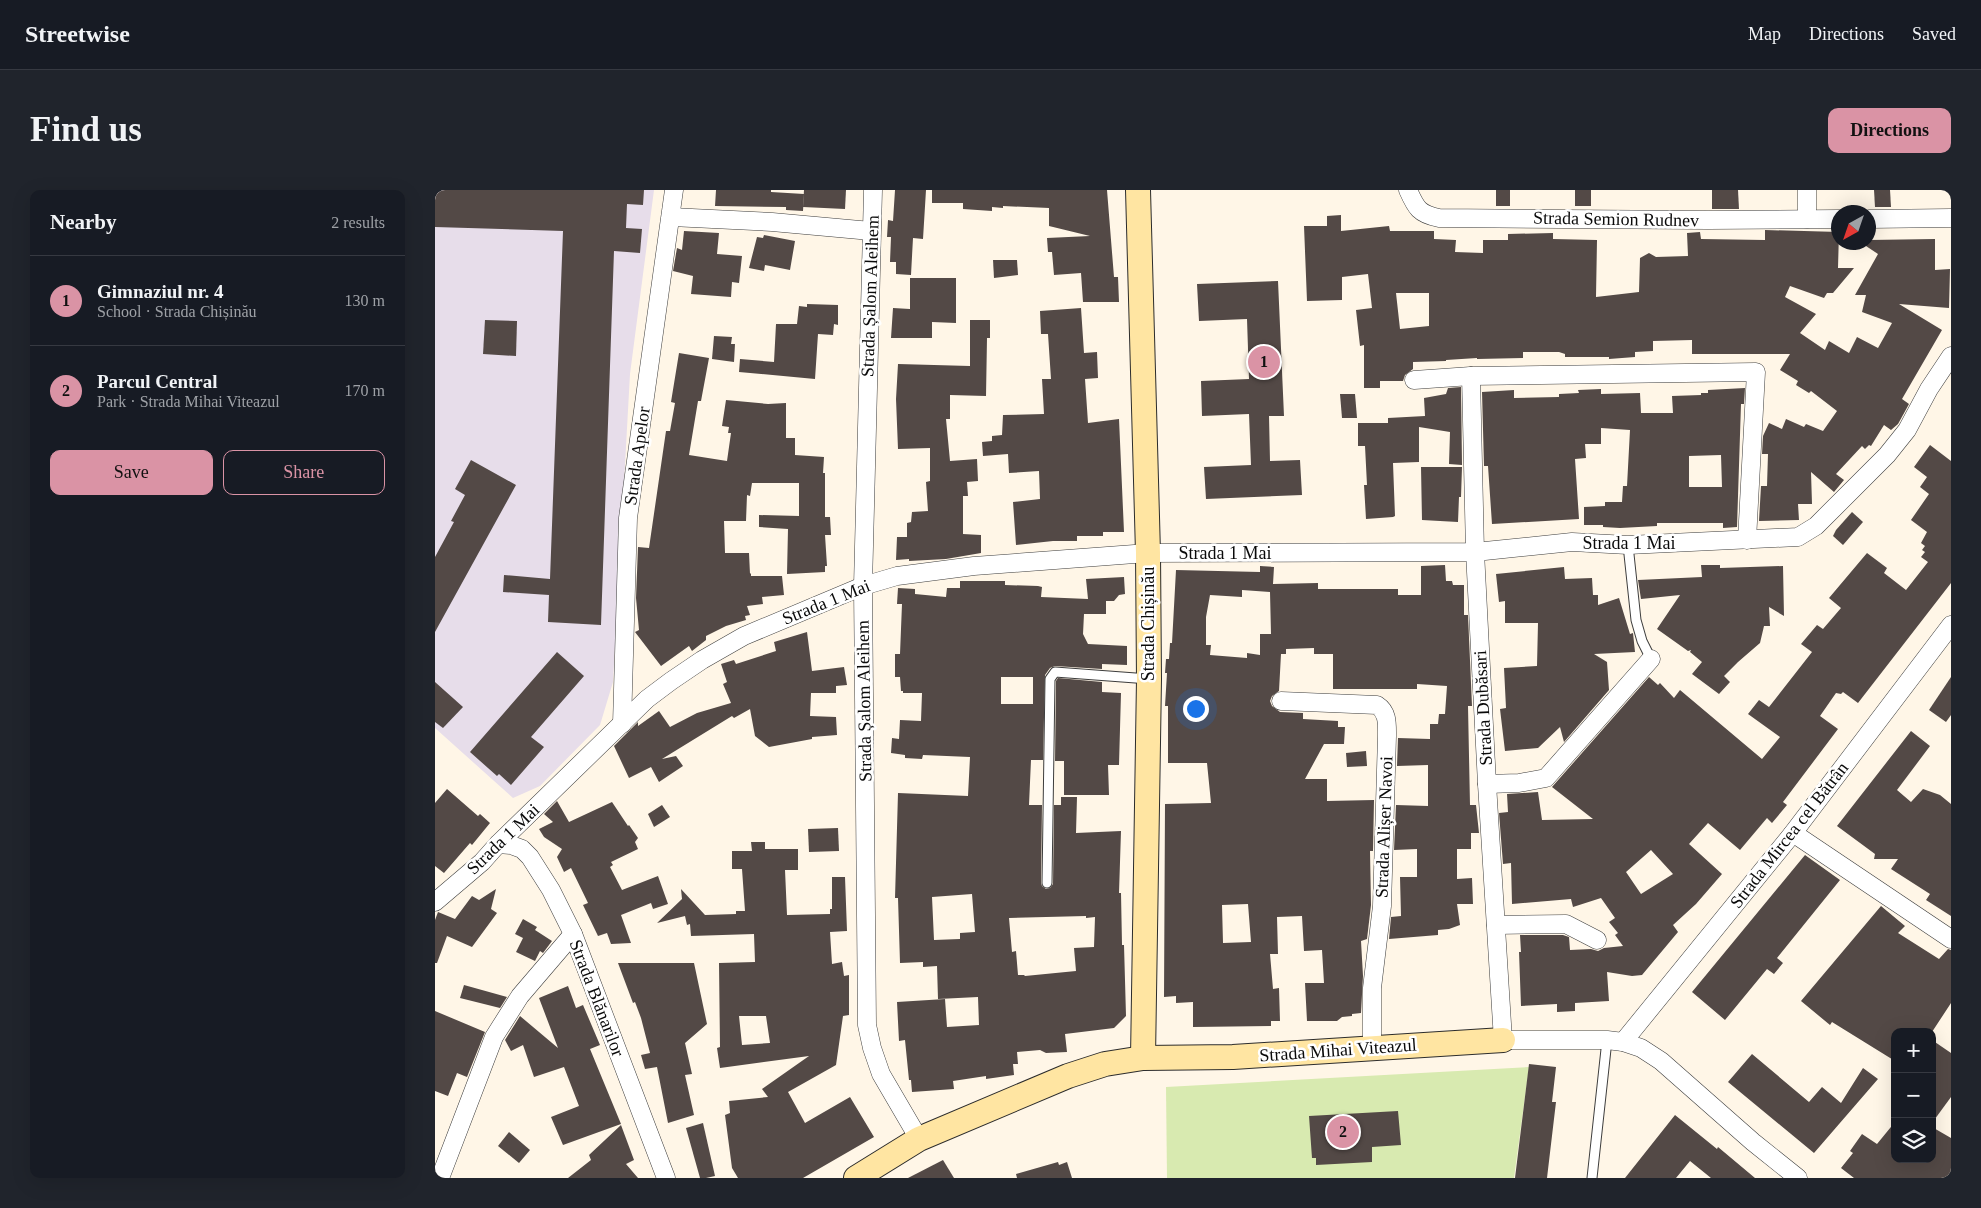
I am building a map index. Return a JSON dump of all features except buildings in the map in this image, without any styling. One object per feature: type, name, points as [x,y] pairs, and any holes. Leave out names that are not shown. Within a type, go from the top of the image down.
[{"type":"street","name":"Strada Apelor","points":[[622,724],[628,518],[674,190]]},
{"type":"street","name":"Strada Șalom Aleihem","points":[[873,190],[863,586],[867,1025],[872,1048],[881,1074],[919,1139]]},
{"type":"street","name":"Strada Chișinău","points":[[1138,190],[1148,553],[1149,679],[1143,1058]]},
{"type":"street","name":"Strada Semion Rudnev","points":[[1408,190],[1419,211],[1428,216],[1439,218],[1831,219]]},
{"type":"street","points":[[1807,190],[1807,219]]},
{"type":"street","points":[[671,217],[772,222],[871,231]]},
{"type":"street","points":[[1876,219],[1951,218]]},
{"type":"street","name":"Strada 1 Mai","points":[[435,902],[482,862],[498,844],[647,699],[702,660],[744,636],[863,586],[897,576],[974,566],[1148,553],[1475,552],[1573,542],[1628,545],[1798,537],[1816,526],[1899,441],[1929,388],[1951,356]]},
{"type":"street","points":[[1414,380],[1471,376],[1756,372],[1747,540]]},
{"type":"street","name":"Strada Dubăsari","points":[[1471,376],[1475,552],[1503,1040]]},
{"type":"street","name":"Strada Mircea cel Bătrân","points":[[1615,1041],[1793,833],[1951,625]]},
{"type":"street","points":[[1487,784],[1519,783],[1546,778],[1651,659]]},
{"type":"street","name":"Strada Alișer Navoi","points":[[1281,701],[1377,705],[1383,709],[1386,716],[1382,906],[1372,988],[1372,1048]]},
{"type":"street","points":[[1793,833],[1951,939]]},
{"type":"street","name":"Strada Blănarilor","points":[[498,844],[511,845],[522,849],[530,857],[551,890],[573,934],[666,1178]]},
{"type":"street","points":[[1496,925],[1566,924],[1597,940]]},
{"type":"street","points":[[440,1178],[494,1037],[520,996],[573,934]]},
{"type":"street","name":"Strada Mihai Viteazul","points":[[856,1178],[919,1139],[1068,1076],[1105,1064],[1143,1058],[1233,1056],[1503,1040],[1615,1041],[1641,1048],[1661,1061],[1753,1142],[1798,1178]]},
{"type":"lane","points":[[1628,545],[1636,620],[1642,641],[1651,659]]},
{"type":"lane","points":[[1047,883],[1050,679],[1055,672],[1149,679]]},
{"type":"lane","points":[[1592,1178],[1615,1041]]},
{"type":"shaded area","points":[[435,190],[654,190],[630,374],[613,682],[600,725],[540,786],[513,798],[435,728]]},
{"type":"green space","points":[[1529,1067],[1514,1178],[1167,1178],[1166,1087]]},
{"type":"place","name":"Gimnaziul nr. 4","points":[[1264,362]]},
{"type":"place","name":"Parcul Central","points":[[1343,1132]]}]
